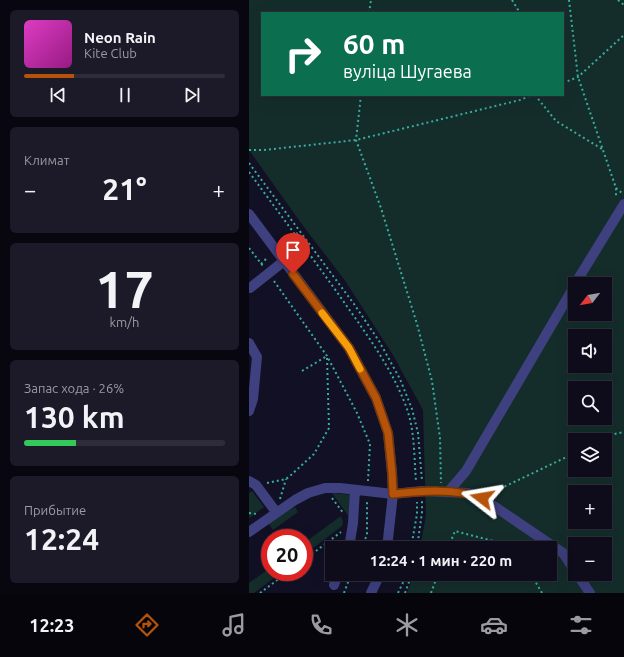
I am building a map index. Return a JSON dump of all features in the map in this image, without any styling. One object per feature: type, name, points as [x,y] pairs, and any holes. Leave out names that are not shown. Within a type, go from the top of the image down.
[{"type":"street","points":[[579,277],[616,214],[624,204]]},
{"type":"street","points":[[249,214],[349,348],[376,398],[388,433],[392,473],[393,494],[388,541]]},
{"type":"street","points":[[250,288],[284,261]]},
{"type":"street","points":[[444,492],[466,471],[568,296]]},
{"type":"street","points":[[249,343],[257,357],[253,399],[249,412]]},
{"type":"street","points":[[253,483],[276,512]]},
{"type":"street","points":[[249,532],[276,512],[308,493],[325,488],[393,494],[422,491],[468,493],[482,498],[563,553],[568,560]]},
{"type":"street","points":[[350,541],[355,490]]},
{"type":"street","points":[[334,585],[335,581]]},
{"type":"street","points":[[371,593],[377,581]]},
{"type":"street","points":[[582,581],[590,593]]},
{"type":"path","points":[[369,12],[371,0]]},
{"type":"path","points":[[512,0],[520,12]]},
{"type":"path","points":[[569,0],[578,77],[616,188],[616,214]]},
{"type":"path","points":[[618,0],[624,5]]},
{"type":"path","points":[[564,83],[578,77],[624,35]]},
{"type":"path","points":[[361,96],[356,140],[381,208],[417,324],[432,381],[440,438],[444,492]]},
{"type":"path","points":[[249,150],[264,150],[356,140],[520,100],[530,96]]},
{"type":"path","points":[[534,96],[556,121],[603,149]]},
{"type":"path","points":[[249,164],[354,304],[379,341],[400,379],[413,409],[418,433],[422,512],[418,541]]},
{"type":"path","points":[[616,188],[624,195]]},
{"type":"path","points":[[249,248],[269,273],[327,356],[357,412],[370,444],[367,535],[364,541]]},
{"type":"path","points":[[302,371],[327,356]]},
{"type":"path","points":[[276,512],[286,479],[314,454],[329,428],[327,356]]},
{"type":"path","points":[[612,435],[624,432]]},
{"type":"path","points":[[482,498],[568,455]]},
{"type":"path","points":[[253,483],[286,479]]},
{"type":"path","points":[[325,488],[344,515]]},
{"type":"path","points":[[313,553],[346,528]]},
{"type":"path","points":[[451,541],[455,531],[493,541]]},
{"type":"path","points":[[260,593],[276,581]]},
{"type":"path","points":[[344,593],[348,581]]},
{"type":"path","points":[[398,593],[404,581]]},
{"type":"path","points":[[405,593],[409,581]]},
{"type":"path","points":[[431,593],[435,581]]},
{"type":"path","points":[[535,581],[542,593]]},
{"type":"green space","points":[[249,0],[624,0],[624,593],[407,593],[411,581],[557,581],[557,541],[421,541],[426,515],[423,410],[393,355],[346,282],[301,223],[249,150]]},
{"type":"green space","points":[[252,491],[264,507],[249,518],[249,493]]},
{"type":"green space","points":[[332,493],[352,495],[350,518]]},
{"type":"green space","points":[[295,507],[298,512],[274,529],[272,529],[268,523]]},
{"type":"green space","points":[[341,516],[343,522],[342,526],[313,548],[313,536]]},
{"type":"green space","points":[[261,574],[261,581],[270,581],[254,593],[249,593],[249,583]]},
{"type":"slow traffic","points":[[322,313],[349,348],[360,369]]},
{"type":"route","points":[[293,274],[349,348],[376,398],[388,433],[393,494],[422,491],[468,493],[482,498]]}]
